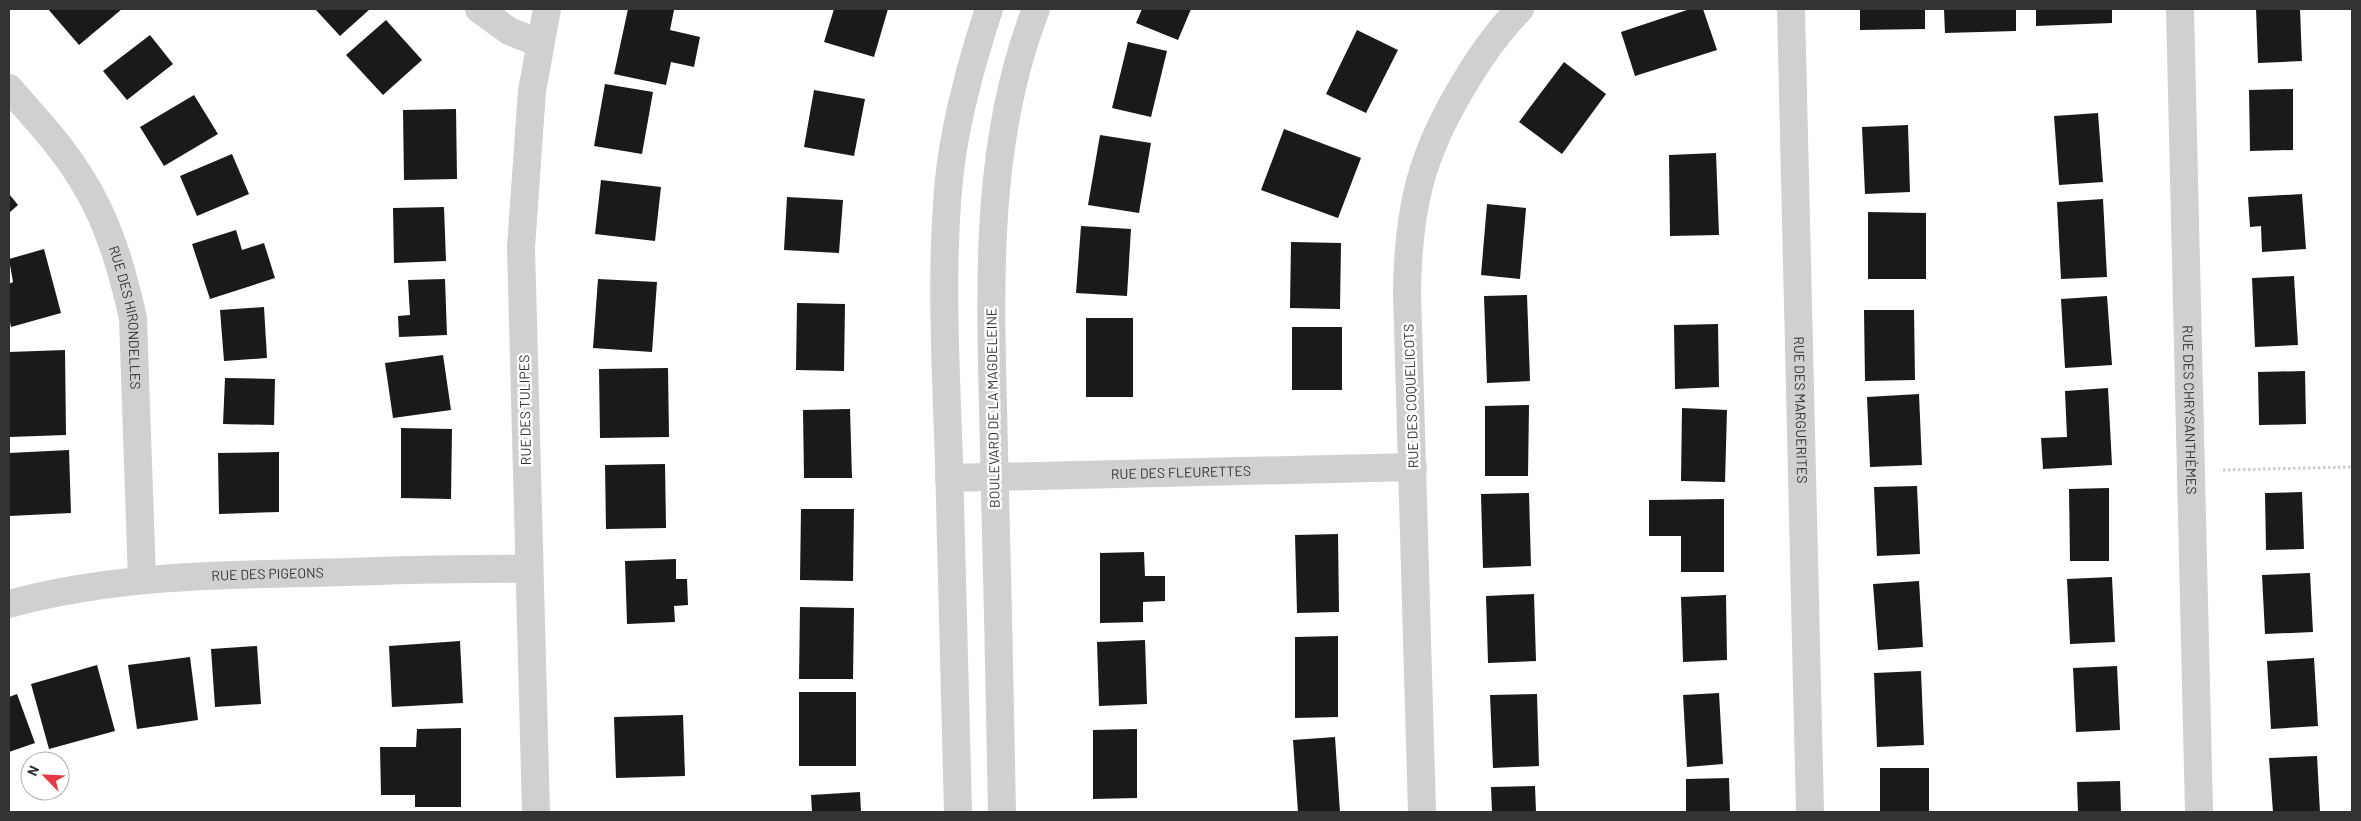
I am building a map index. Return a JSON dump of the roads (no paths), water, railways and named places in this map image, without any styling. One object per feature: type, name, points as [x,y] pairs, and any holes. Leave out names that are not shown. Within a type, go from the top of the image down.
[{"type":"street","points":[[479,9],[509,31],[539,43]]},
{"type":"street","name":"RUE DES TULIPES","points":[[536,812],[521,247],[532,91],[539,43],[547,9]]},
{"type":"street","points":[[958,812],[945,255],[950,177],[963,100],[989,9]]},
{"type":"street","name":"BOULEVARD DE LA MAGDELEINE","points":[[1002,812],[990,292],[996,181],[1010,96],[1028,29],[1036,9]]},
{"type":"street","name":"RUE DES COQUELICOTS","points":[[1422,812],[1414,467],[1407,293],[1410,232],[1415,199],[1430,151],[1457,96],[1486,49],[1520,9]]},
{"type":"street","name":"RUE DES MARGUERITES","points":[[1791,9],[1810,812]]},
{"type":"street","name":"RUE DES CHRYSANTHÈMES","points":[[2180,9],[2200,812]]},
{"type":"street","name":"RUE DES HIRONDELLES","points":[[9,88],[58,146],[82,178],[100,213],[116,252],[126,286],[133,318],[142,580]]},
{"type":"street","name":"RUE DES FLEURETTES","points":[[949,478],[1414,467]]},
{"type":"street","name":"RUE DES PIGEONS","points":[[9,604],[51,593],[96,585],[215,574],[479,568],[529,569]]}]
